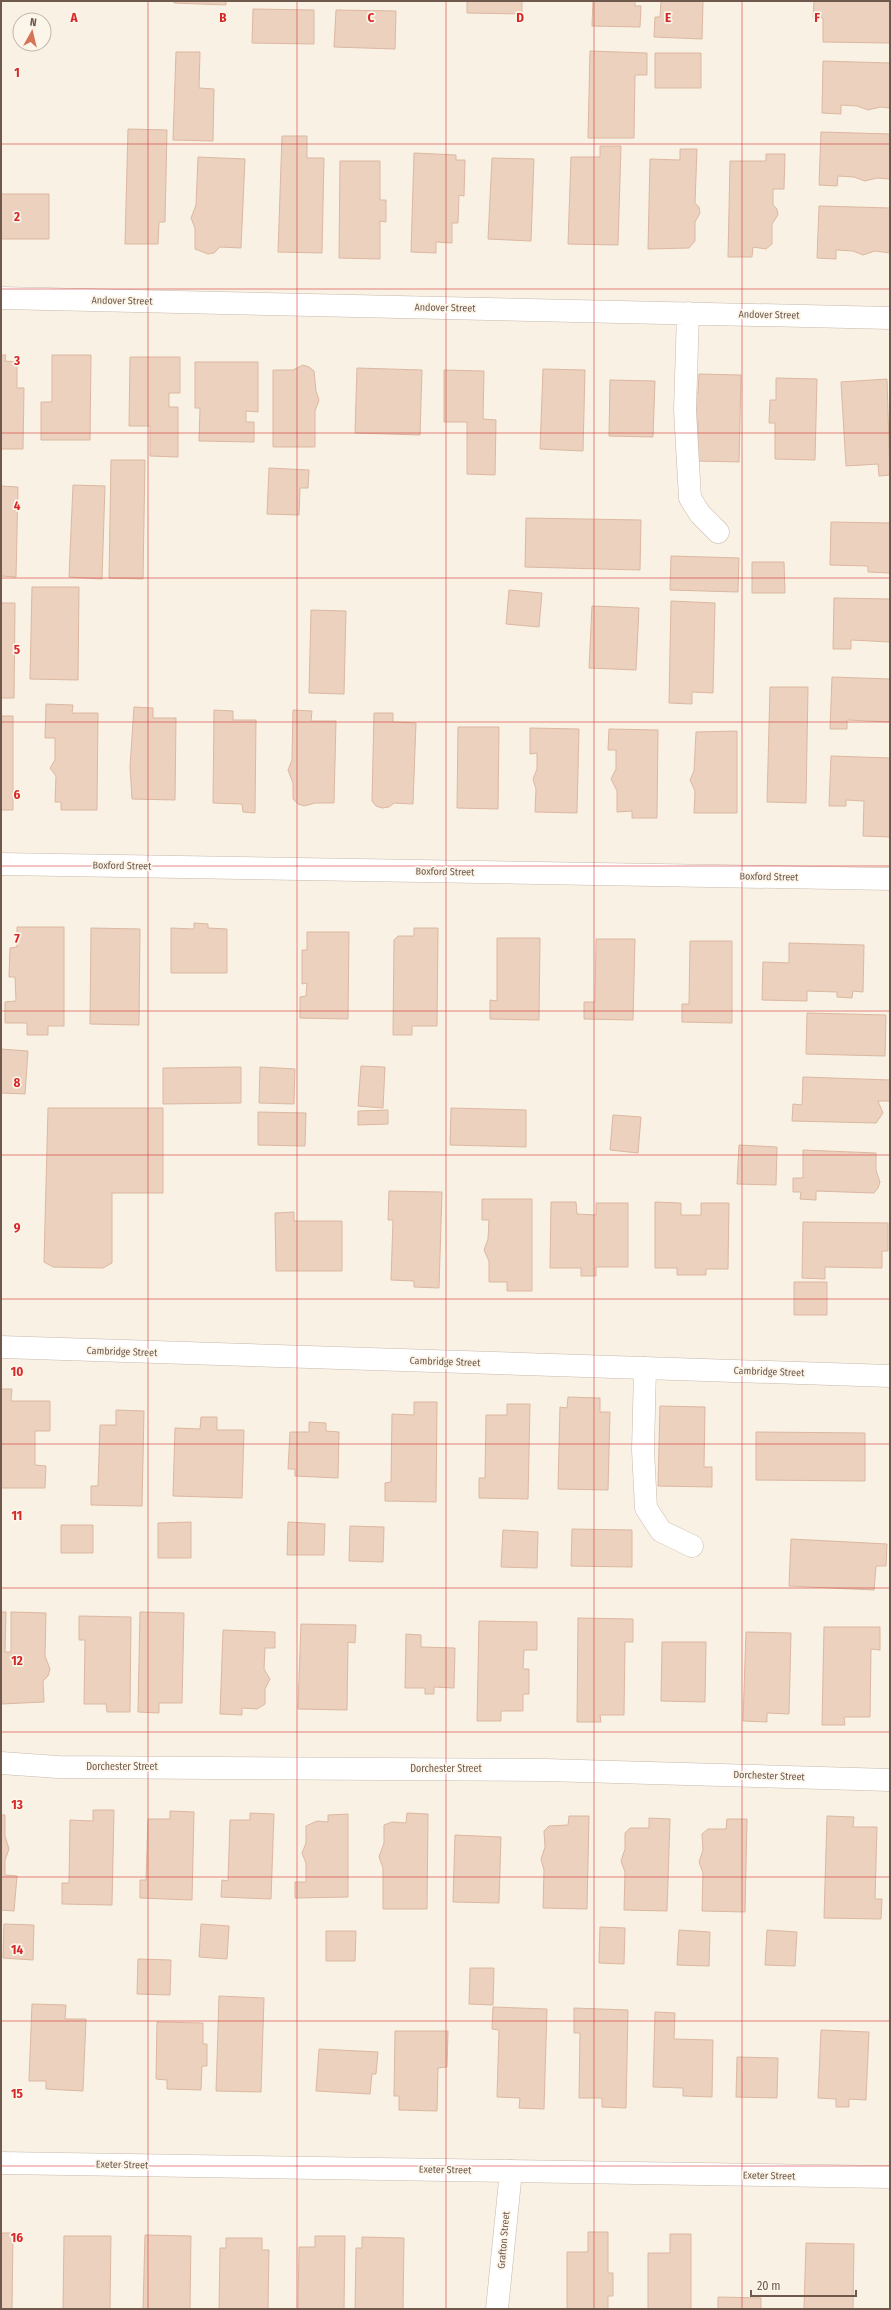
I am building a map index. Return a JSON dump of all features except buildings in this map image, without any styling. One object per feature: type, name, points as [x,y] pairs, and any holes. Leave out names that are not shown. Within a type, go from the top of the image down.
[{"type":"street","name":"Andover Street","points":[[1,298],[890,318]]},
{"type":"street","points":[[688,313],[685,410],[690,498],[700,514],[718,532]]},
{"type":"street","name":"Boxford Street","points":[[1,864],[890,878]]},
{"type":"street","name":"Cambridge Street","points":[[1,1347],[890,1376]]},
{"type":"street","points":[[645,1368],[643,1450],[646,1508],[661,1531],[692,1546]]},
{"type":"street","name":"Dorchester Street","points":[[1,1763],[58,1767],[545,1770],[890,1780]]},
{"type":"street","name":"Exeter Street","points":[[1,2163],[890,2177]]},
{"type":"street","name":"Grafton Street","points":[[497,2309],[511,2172]]}]
